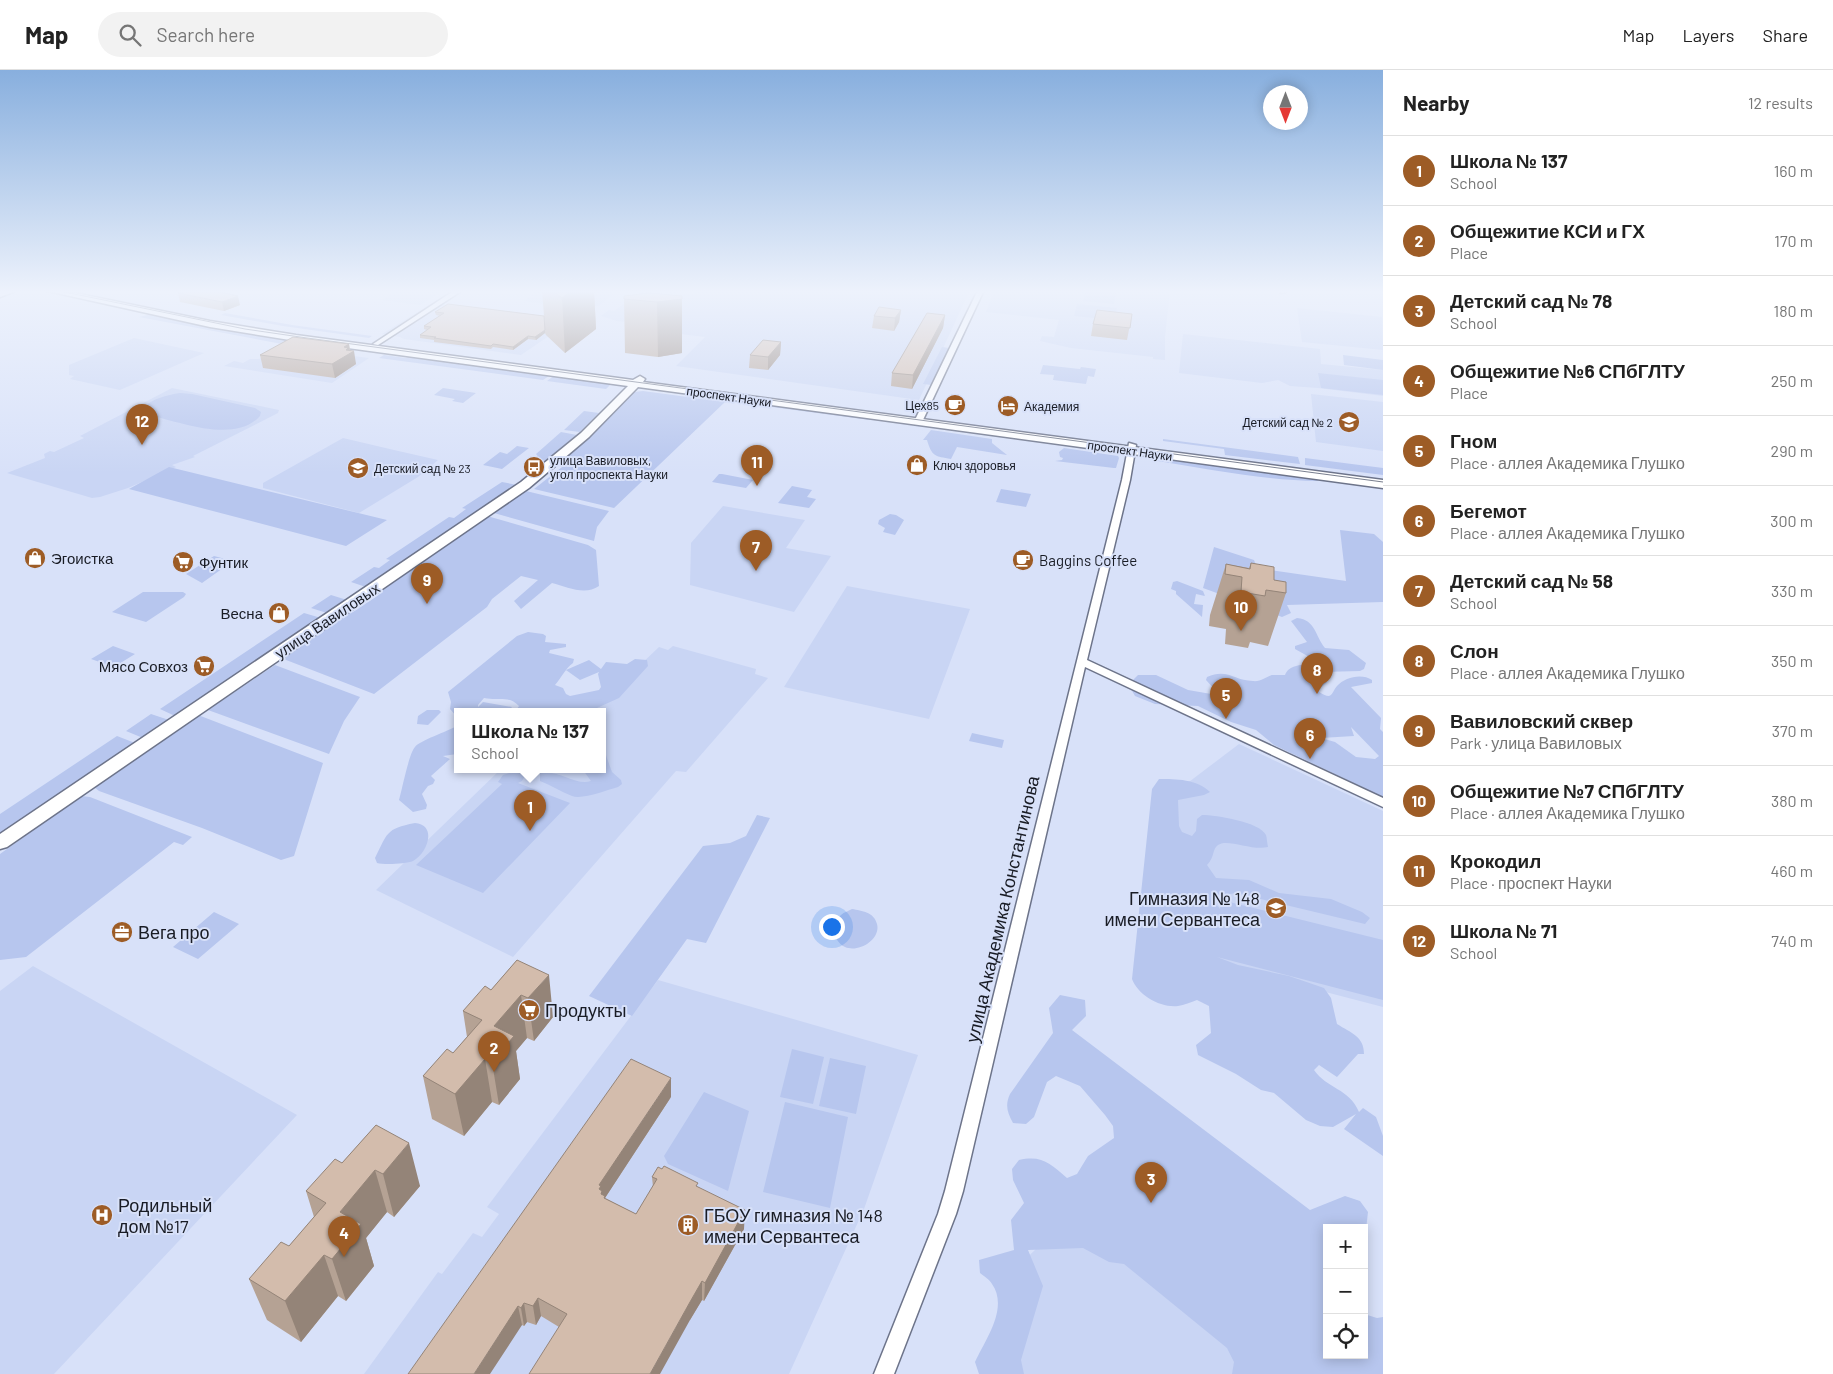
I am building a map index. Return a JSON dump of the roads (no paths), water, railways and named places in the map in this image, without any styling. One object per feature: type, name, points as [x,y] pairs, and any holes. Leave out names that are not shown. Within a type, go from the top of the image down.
[{"type":"main road","name":"проспект Науки","points":[[403,351],[638,381]]},
{"type":"main road","name":"проспект Науки","points":[[425,351],[920,419],[1383,478]]},
{"type":"main road","name":"улица Вавиловых","points":[[0,842],[525,485],[585,435],[638,381]]},
{"type":"main road","name":"проспект Науки","points":[[1132,447],[1383,484]]},
{"type":"street","points":[[920,419],[952,351]]},
{"type":"street","name":"улица Академика Константинова","points":[[884,1374],[944,1223],[954,1190],[1107,559],[1132,447]]},
{"type":"street","points":[[1081,661],[1383,803]]},
{"type":"tram line","points":[[403,351],[1383,482]]},
{"type":"place","name":"Цех85","points":[[955,405]]},
{"type":"place","name":"Академия","points":[[1008,406]]},
{"type":"place","name":"Детский сад № 2","points":[[1349,422]]},
{"type":"place","name":"Школа № 71","points":[[142,445]]},
{"type":"place","name":"Ключ здоровья","points":[[917,465]]},
{"type":"place","name":"улица Вавиловых, угол проспекта Науки","points":[[534,467]]},
{"type":"place","name":"Детский сад № 23","points":[[358,468]]},
{"type":"place","name":"Крокодил","points":[[757,486]]},
{"type":"place","name":"Эгоистка","points":[[35,558]]},
{"type":"place","name":"Baggins Coffee","points":[[1023,560]]},
{"type":"place","name":"Фунтик","points":[[183,562]]},
{"type":"place","name":"Детский сад № 58","points":[[756,571]]},
{"type":"place","name":"Вавиловский сквер","points":[[427,604]]},
{"type":"place","name":"Весна","points":[[279,613]]},
{"type":"place","name":"Общежитие №7 СПбГЛТУ","points":[[1241,631]]},
{"type":"place","name":"Мясо Совхоз","points":[[204,666]]},
{"type":"place","name":"Слон","points":[[1317,694]]},
{"type":"place","name":"Гном","points":[[1226,719]]},
{"type":"place","name":"Бегемот","points":[[1310,759]]},
{"type":"place","name":"Школа № 137","points":[[530,831]]},
{"type":"place","name":"Гимназия № 148 имени Сервантеса","points":[[1276,908]]},
{"type":"place","name":"Вега про","points":[[122,932]]},
{"type":"place","name":"Продукты","points":[[529,1010]]},
{"type":"place","name":"Общежитие КСИ и ГХ","points":[[494,1072]]},
{"type":"place","name":"Детский сад № 78","points":[[1151,1203]]},
{"type":"place","name":"Родильный дом №17","points":[[102,1215]]},
{"type":"place","name":"ГБОУ гимназия № 148 имени Сервантеса","points":[[688,1225]]},
{"type":"place","name":"Общежитие №6 СПбГЛТУ","points":[[344,1257]]}]
